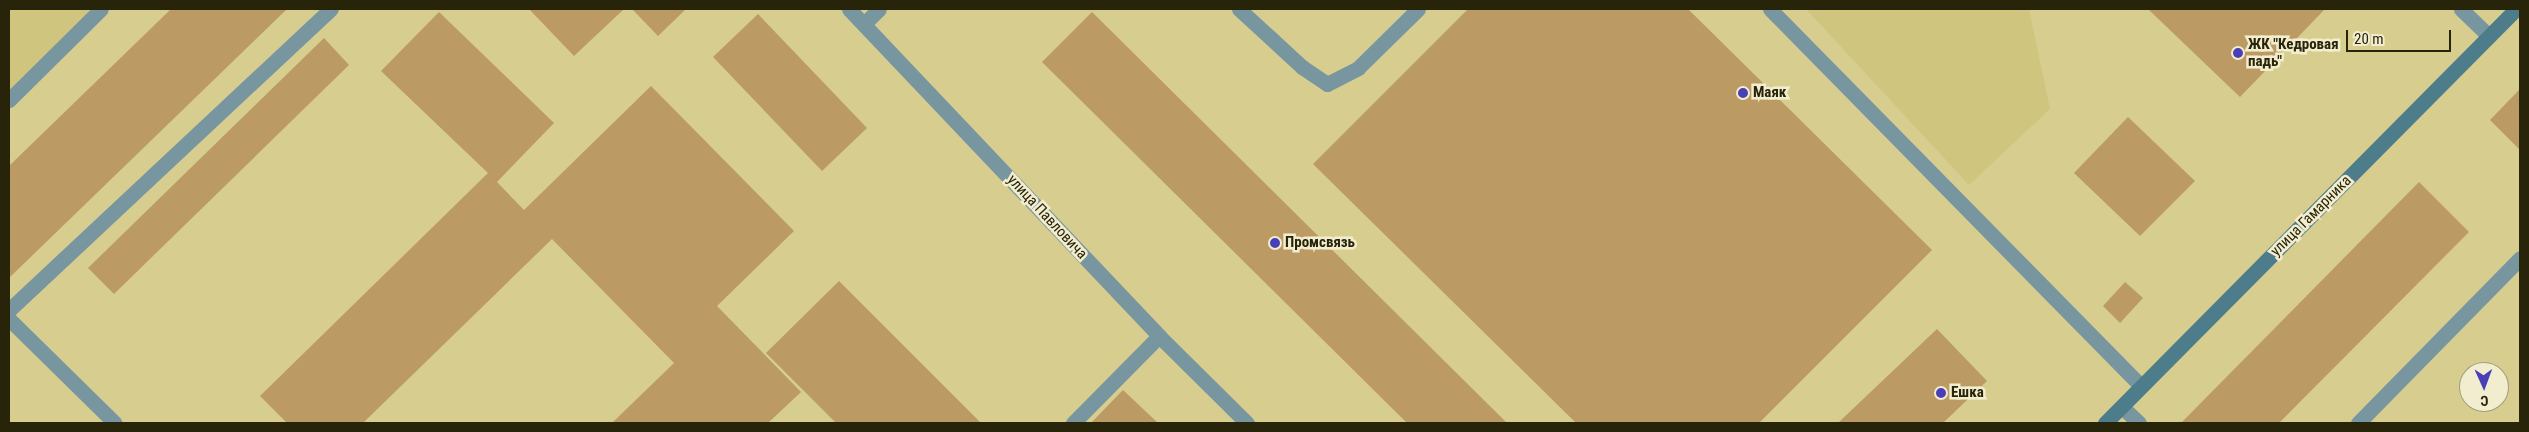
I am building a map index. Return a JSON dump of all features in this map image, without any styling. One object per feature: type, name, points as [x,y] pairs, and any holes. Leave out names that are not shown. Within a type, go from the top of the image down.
[{"type":"street","points":[[9,100],[101,9]]},
{"type":"street","points":[[9,310],[331,9]]},
{"type":"street","name":"улица Павловича","points":[[849,9],[1159,336],[1248,423]]},
{"type":"street","points":[[864,24],[879,9]]},
{"type":"street","points":[[1239,9],[1302,67],[1328,84],[1358,68],[1418,9]]},
{"type":"street","points":[[1770,9],[2142,386]]},
{"type":"street","points":[[2461,9],[2490,36]]},
{"type":"street","name":"улица Гамарника","points":[[2105,423],[2516,9]]},
{"type":"street","points":[[2358,423],[2520,258]]},
{"type":"street","points":[[9,319],[115,423]]},
{"type":"street","points":[[1073,423],[1159,336]]},
{"type":"street","points":[[2122,407],[2139,423]]},
{"type":"shaded area","points":[[9,9],[100,9],[9,96]]},
{"type":"shaded area","points":[[1806,9],[2029,9],[2050,109],[1969,185]]},
{"type":"building","points":[[171,9],[287,9],[9,278],[9,166]]},
{"type":"building","points":[[529,9],[624,9],[574,56]]},
{"type":"building","points":[[632,9],[686,9],[658,36]]},
{"type":"building","points":[[1468,9],[1688,9],[1932,250],[1759,423],[1576,423],[1313,164]]},
{"type":"building","name":"ЖК \"Кедровая падь\"","points":[[2148,9],[2325,9],[2240,97]]},
{"type":"building","points":[[439,12],[554,123],[497,182],[524,210],[651,86],[794,231],[717,306],[801,392],[768,423],[612,423],[674,363],[552,239],[363,423],[287,423],[260,396],[488,173],[381,71]]},
{"type":"building","name":"Промсвязь","points":[[1092,12],[1507,423],[1407,423],[1042,62]]},
{"type":"building","points":[[758,14],[867,128],[822,171],[713,57]]},
{"type":"building","points":[[324,38],[349,65],[114,294],[88,268]]},
{"type":"building","points":[[2520,89],[2520,150],[2490,120]]},
{"type":"building","points":[[2128,117],[2195,181],[2140,236],[2074,173]]},
{"type":"building","points":[[2419,182],[2469,232],[2279,423],[2181,423]]},
{"type":"building","points":[[839,281],[981,423],[836,423],[766,353]]},
{"type":"building","points":[[2125,282],[2143,298],[2120,323],[2103,306]]},
{"type":"building","points":[[1937,329],[1987,381],[1943,423],[1838,423]]},
{"type":"building","points":[[1123,390],[1158,423],[1091,423]]},
{"type":"place","name":"ЖК \"Кедровая падь\"","points":[[2238,53]]},
{"type":"place","name":"Маяк","points":[[1743,93]]},
{"type":"place","name":"Промсвязь","points":[[1275,243]]},
{"type":"place","name":"Ешка","points":[[1941,393]]}]
